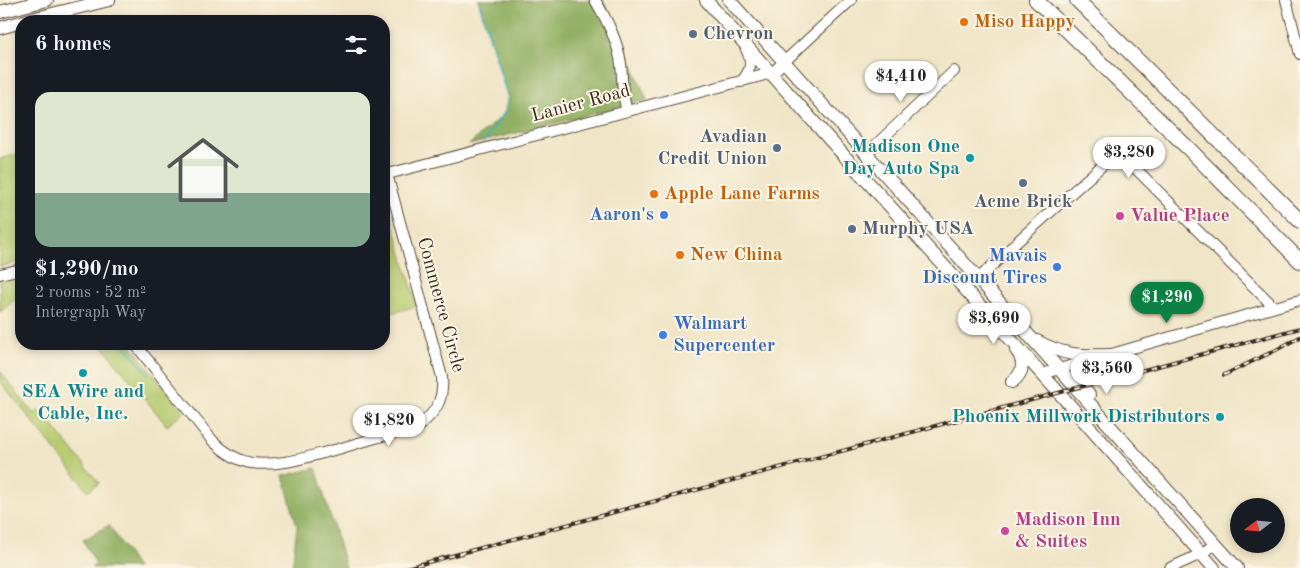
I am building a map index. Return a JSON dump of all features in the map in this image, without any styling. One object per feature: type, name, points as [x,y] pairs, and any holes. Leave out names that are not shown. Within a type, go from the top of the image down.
[{"type":"highway","points":[[1036,0],[1190,150],[1300,261]]},
{"type":"highway","points":[[1077,0],[1300,221]]},
{"type":"main road","points":[[0,12],[47,0]]},
{"type":"main road","points":[[50,15],[109,0]]},
{"type":"main road","points":[[706,0],[1214,568]]},
{"type":"main road","points":[[728,0],[1237,568]]},
{"type":"main road","points":[[0,28],[15,24]]},
{"type":"main road","points":[[829,139],[853,153],[866,154]]},
{"type":"main road","points":[[852,163],[870,168],[894,186]]},
{"type":"main road","points":[[985,311],[1016,349],[1022,360],[1020,374],[1012,382]]},
{"type":"main road","points":[[1029,336],[1055,350],[1067,354],[1103,356]]},
{"type":"main road","points":[[1103,356],[1087,368],[1082,381],[1083,387],[1100,409],[1114,432]]},
{"type":"street","points":[[594,0],[610,27],[620,55],[623,96],[627,110]]},
{"type":"street","name":"Lanier Road","points":[[390,173],[772,73],[851,0]]},
{"type":"street","points":[[1286,0],[1300,54]]},
{"type":"street","points":[[741,82],[750,69],[751,63],[743,41]]},
{"type":"street","points":[[866,154],[954,71]]},
{"type":"street","points":[[978,279],[1075,189],[1114,156],[1119,154],[1124,156],[1274,307]]},
{"type":"street","name":"Commerce Circle","points":[[141,350],[212,440],[222,450],[250,463],[266,464],[292,461],[419,426],[431,416],[437,407],[443,388],[442,377],[390,188]]},
{"type":"street","points":[[0,274],[15,270]]},
{"type":"street","points":[[1042,374],[1300,300]]},
{"type":"street","points":[[1170,568],[1200,554],[1215,544]]},
{"type":"green space","points":[[478,0],[603,0],[617,25],[647,100],[469,145],[505,113],[508,98]]},
{"type":"green space","points":[[15,155],[15,263],[0,267],[0,159]]},
{"type":"green space","points":[[390,213],[417,306],[390,313]]},
{"type":"green space","points":[[15,274],[15,300],[0,312],[0,278]]},
{"type":"green space","points":[[106,350],[134,350],[184,412],[167,426]]},
{"type":"green space","points":[[0,371],[34,414],[40,410],[99,483],[88,491],[0,381]]},
{"type":"green space","points":[[316,468],[346,568],[292,568],[297,526],[283,476]]},
{"type":"green space","points":[[109,525],[137,568],[91,568],[96,564],[83,540]]},
{"type":"waterway","points":[[479,0],[508,98],[505,112],[484,142]]},
{"type":"waterway","points":[[129,350],[148,374]]},
{"type":"railway","points":[[406,568],[1300,328]]},
{"type":"railway","points":[[1224,375],[1300,337]]},
{"type":"place","name":"Miso Happy","points":[[964,22]]},
{"type":"place","name":"Chevron","points":[[693,34]]},
{"type":"place","name":"Avadian Credit Union","points":[[777,148]]},
{"type":"place","name":"Madison One Day Auto Spa","points":[[970,158]]},
{"type":"place","name":"Acme Brick","points":[[1023,183]]},
{"type":"place","name":"Apple Lane Farms","points":[[654,194]]},
{"type":"place","name":"Aaron's","points":[[664,215]]},
{"type":"place","name":"Value Place","points":[[1120,216]]},
{"type":"place","name":"Murphy USA","points":[[852,229]]},
{"type":"place","name":"New China","points":[[680,255]]},
{"type":"place","name":"Mavais Discount Tires","points":[[1057,267]]},
{"type":"place","name":"Walmart Supercenter","points":[[663,335]]},
{"type":"place","name":"SEA Wire and Cable, Inc.","points":[[83,373]]},
{"type":"place","name":"Phoenix Millwork Distributors","points":[[1220,417]]},
{"type":"place","name":"Madison Inn & Suites","points":[[1005,531]]}]
